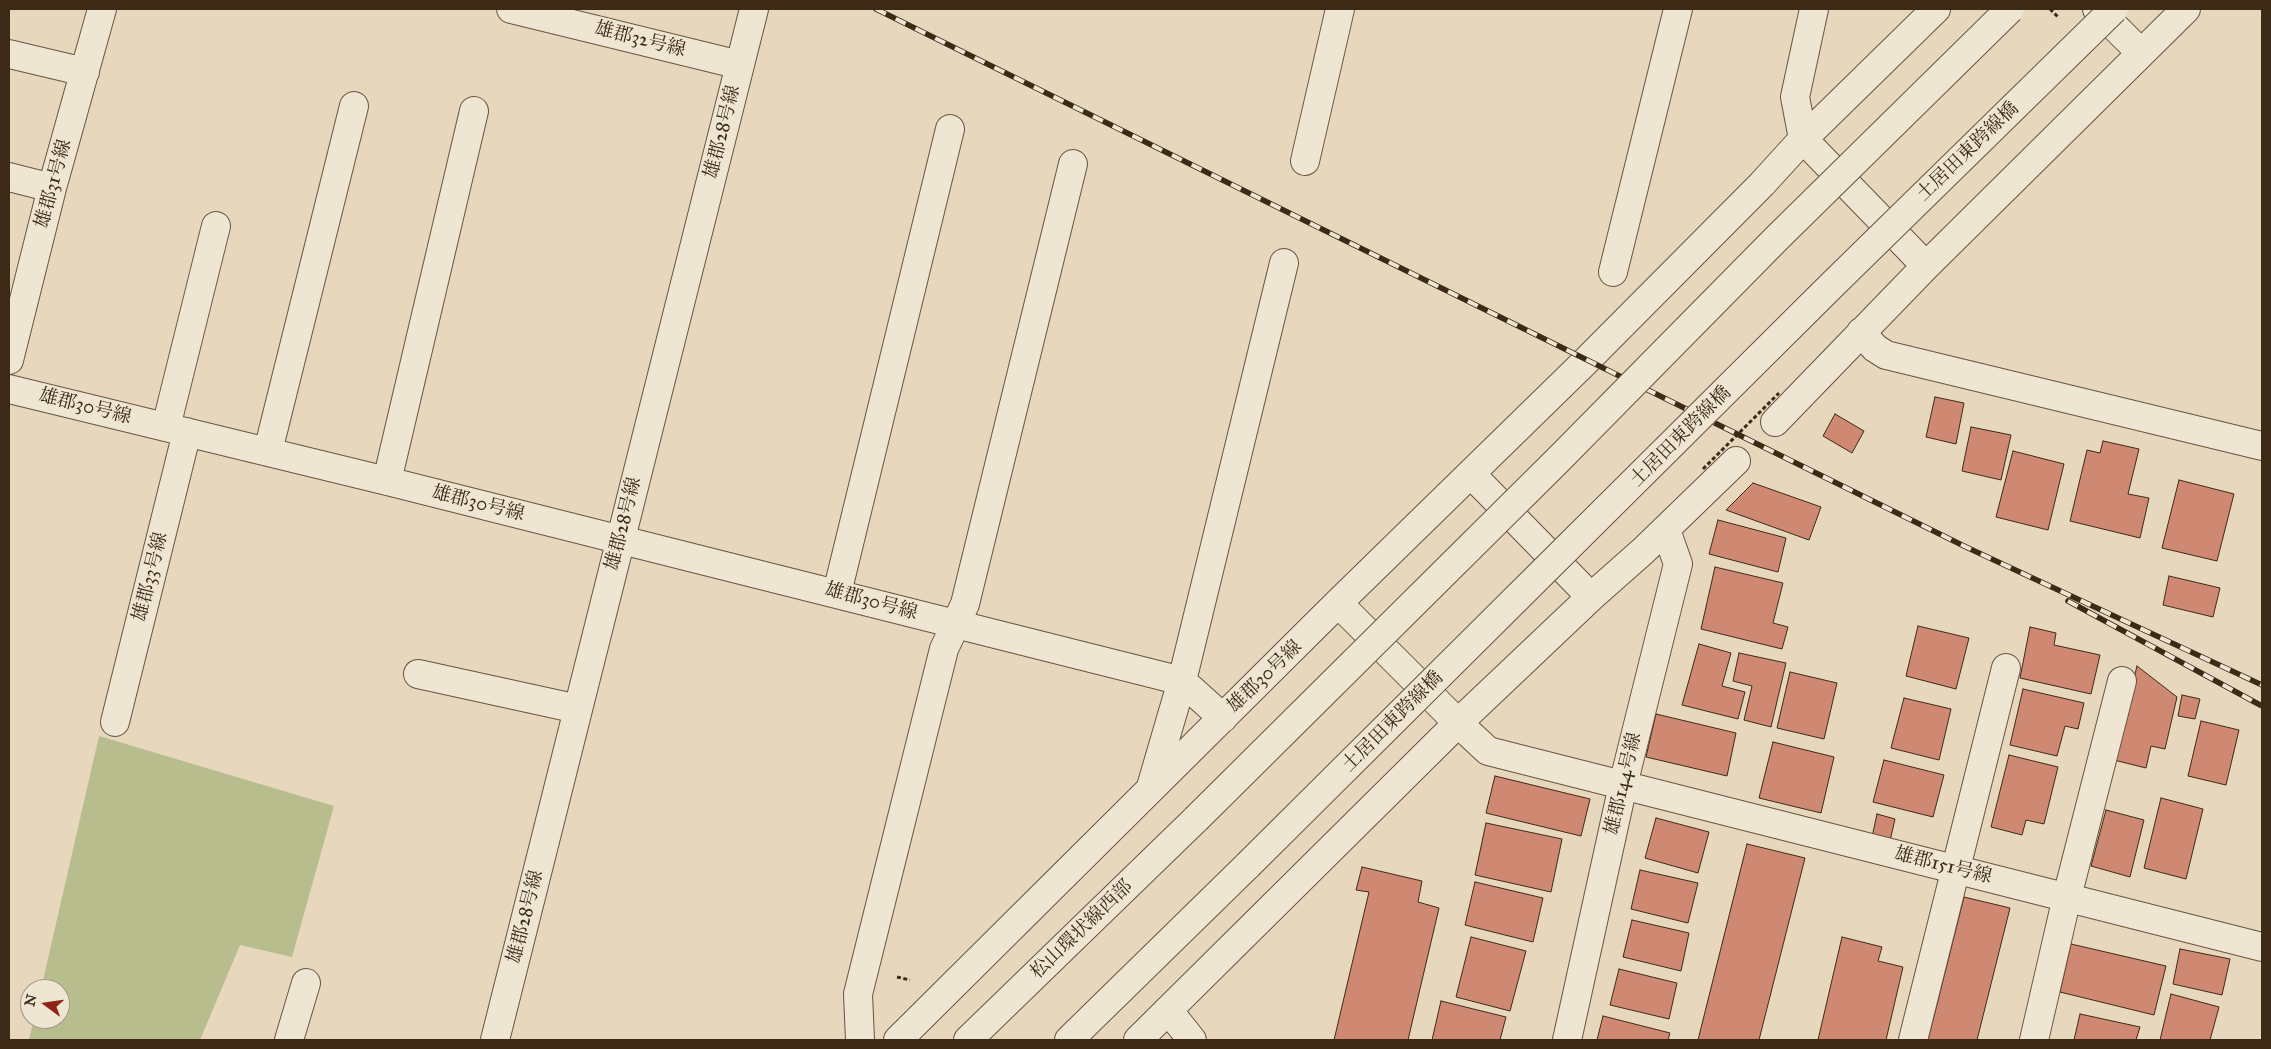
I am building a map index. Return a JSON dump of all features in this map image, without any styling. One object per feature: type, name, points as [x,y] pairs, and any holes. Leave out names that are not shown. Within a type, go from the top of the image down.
[{"type":"street","name":"雄郡31号線","points":[[9,360],[52,188],[102,9]]},
{"type":"street","name":"雄郡32号線","points":[[511,9],[740,65]]},
{"type":"street","name":"雄郡28号線","points":[[495,1040],[754,9]]},
{"type":"street","points":[[1305,161],[1340,9]]},
{"type":"street","points":[[1613,272],[1678,9]]},
{"type":"street","points":[[1814,9],[1795,97],[1802,139],[1926,266]]},
{"type":"street","name":"雄郡30号線","points":[[9,389],[268,451],[1182,681],[1223,718],[1762,184],[1802,139],[1936,9]]},
{"type":"street","name":"松山環状線西部","points":[[968,1040],[1196,819],[1559,459],[1777,238],[2010,9]]},
{"type":"street","points":[[2097,9],[2141,54]]},
{"type":"street","name":"土居田東跨線橋","points":[[1069,1040],[1248,866],[1839,278],[2114,9]]},
{"type":"street","points":[[1775,422],[1926,266],[2186,9]]},
{"type":"street","points":[[9,54],[85,72]]},
{"type":"street","points":[[268,451],[354,106]]},
{"type":"street","points":[[387,481],[474,111]]},
{"type":"street","points":[[837,593],[950,129]]},
{"type":"street","points":[[860,1040],[858,1034],[858,994],[944,649],[965,604],[1073,164]]},
{"type":"street","points":[[9,177],[52,188]]},
{"type":"street","name":"雄郡33号線","points":[[115,722],[177,430],[216,226]]},
{"type":"street","points":[[1151,789],[1182,681],[1284,263]]},
{"type":"street","points":[[1861,332],[1875,348],[1886,355],[2262,446]]},
{"type":"street","points":[[1138,1040],[1458,723],[1591,597],[1666,530],[1736,461]]},
{"type":"street","points":[[1471,474],[1591,597]]},
{"type":"street","name":"雄郡144号線","points":[[1567,1040],[1623,785],[1678,564],[1666,530]]},
{"type":"street","points":[[1338,604],[1458,723],[1488,750],[1623,785]]},
{"type":"street","points":[[1913,1040],[2006,668]]},
{"type":"street","points":[[418,674],[578,709]]},
{"type":"street","points":[[2034,1040],[2067,897],[2122,680]]},
{"type":"street","points":[[898,1040],[1223,718]]},
{"type":"street","name":"雄郡151号線","points":[[1623,785],[2262,948]]},
{"type":"street","points":[[289,1040],[306,983]]},
{"type":"street","points":[[1168,1010],[1192,1040]]},
{"type":"path","points":[[1703,469],[1779,393]]},
{"type":"green space","points":[[99,736],[334,806],[292,957],[240,945],[200,1040],[29,1040],[32,1029],[70,1029],[70,979],[43,979]]},
{"type":"building","points":[[1935,397],[1964,403],[1956,444],[1926,437]]},
{"type":"building","points":[[1835,414],[1864,431],[1852,453],[1823,436]]},
{"type":"building","points":[[1971,427],[2011,435],[2001,480],[1962,471]]},
{"type":"building","points":[[2103,441],[2139,449],[2128,494],[2149,498],[2140,538],[2070,521],[2087,450],[2100,453]]},
{"type":"building","points":[[2013,451],[2064,464],[2048,530],[1996,517]]},
{"type":"building","points":[[2179,480],[2234,494],[2217,561],[2162,548]]},
{"type":"building","points":[[1753,483],[1821,507],[1809,540],[1726,510]]},
{"type":"building","points":[[1718,520],[1786,538],[1778,572],[1709,554]]},
{"type":"building","points":[[1715,567],[1783,583],[1773,623],[1788,627],[1782,649],[1701,629]]},
{"type":"building","points":[[2169,576],[2220,588],[2213,617],[2163,605]]},
{"type":"building","points":[[1918,626],[1969,638],[1956,689],[1906,676]]},
{"type":"building","points":[[2030,627],[2056,633],[2054,645],[2100,655],[2091,694],[2020,678]]},
{"type":"building","points":[[1699,644],[1731,653],[1722,686],[1745,692],[1738,719],[1682,705]]},
{"type":"building","points":[[1739,653],[1786,663],[1771,727],[1744,720],[1752,686],[1733,681]]},
{"type":"building","points":[[2137,666],[2177,697],[2165,749],[2151,746],[2146,768],[2114,760]]},
{"type":"building","points":[[1790,672],[1837,683],[1824,739],[1777,728]]},
{"type":"building","points":[[2023,689],[2084,703],[2078,729],[2065,726],[2057,756],[2010,745]]},
{"type":"building","points":[[2182,695],[2200,699],[2195,719],[2178,716]]},
{"type":"building","points":[[1904,698],[1951,709],[1939,760],[1891,748]]},
{"type":"building","points":[[1656,714],[1736,733],[1727,776],[1646,757]]},
{"type":"building","points":[[2201,721],[2239,730],[2226,785],[2188,776]]},
{"type":"building","points":[[1773,742],[1834,757],[1821,813],[1759,798]]},
{"type":"building","points":[[2009,755],[2058,767],[2044,824],[2026,820],[2022,835],[1991,827]]},
{"type":"building","points":[[1884,760],[1944,775],[1933,817],[1873,802]]},
{"type":"building","points":[[1495,776],[1590,799],[1581,836],[1486,813]]},
{"type":"building","points":[[2161,798],[2203,809],[2186,879],[2144,868]]},
{"type":"building","points":[[2106,810],[2144,820],[2130,877],[2091,866]]},
{"type":"building","points":[[1877,814],[1895,819],[1890,841],[1872,837]]},
{"type":"building","points":[[1656,818],[1709,832],[1698,873],[1645,858]]},
{"type":"building","points":[[1486,823],[1562,839],[1551,892],[1475,875]]},
{"type":"building","points":[[1747,844],[1805,858],[1759,1040],[1698,1040]]},
{"type":"building","points":[[1362,867],[1422,881],[1418,902],[1439,908],[1408,1040],[1334,1040],[1369,892],[1356,890]]},
{"type":"building","points":[[1640,870],[1698,883],[1688,923],[1631,909]]},
{"type":"building","points":[[1475,882],[1543,898],[1533,942],[1465,925]]},
{"type":"building","points":[[1964,897],[2010,908],[1977,1040],[1928,1040]]},
{"type":"building","points":[[1632,920],[1689,933],[1681,971],[1623,957]]},
{"type":"building","points":[[1471,937],[1526,951],[1510,1011],[1456,997]]},
{"type":"building","points":[[1842,937],[1882,947],[1878,961],[1903,967],[1886,1040],[1818,1040]]},
{"type":"building","points":[[2071,944],[2166,966],[2154,1015],[2060,992]]},
{"type":"building","points":[[2180,949],[2230,959],[2222,995],[2173,984]]},
{"type":"building","points":[[1619,969],[1677,983],[1669,1019],[1610,1005]]},
{"type":"building","points":[[2171,994],[2219,1007],[2210,1040],[2160,1040]]},
{"type":"building","points":[[1441,1001],[1506,1017],[1500,1040],[1432,1040]]},
{"type":"building","points":[[2080,1014],[2140,1027],[2136,1040],[2074,1040]]},
{"type":"building","points":[[1603,1016],[1670,1033],[1668,1040],[1597,1040]]},
{"type":"railway","points":[[876,9],[1966,547],[2262,685]]},
{"type":"railway","points":[[2068,601],[2262,706]]}]
